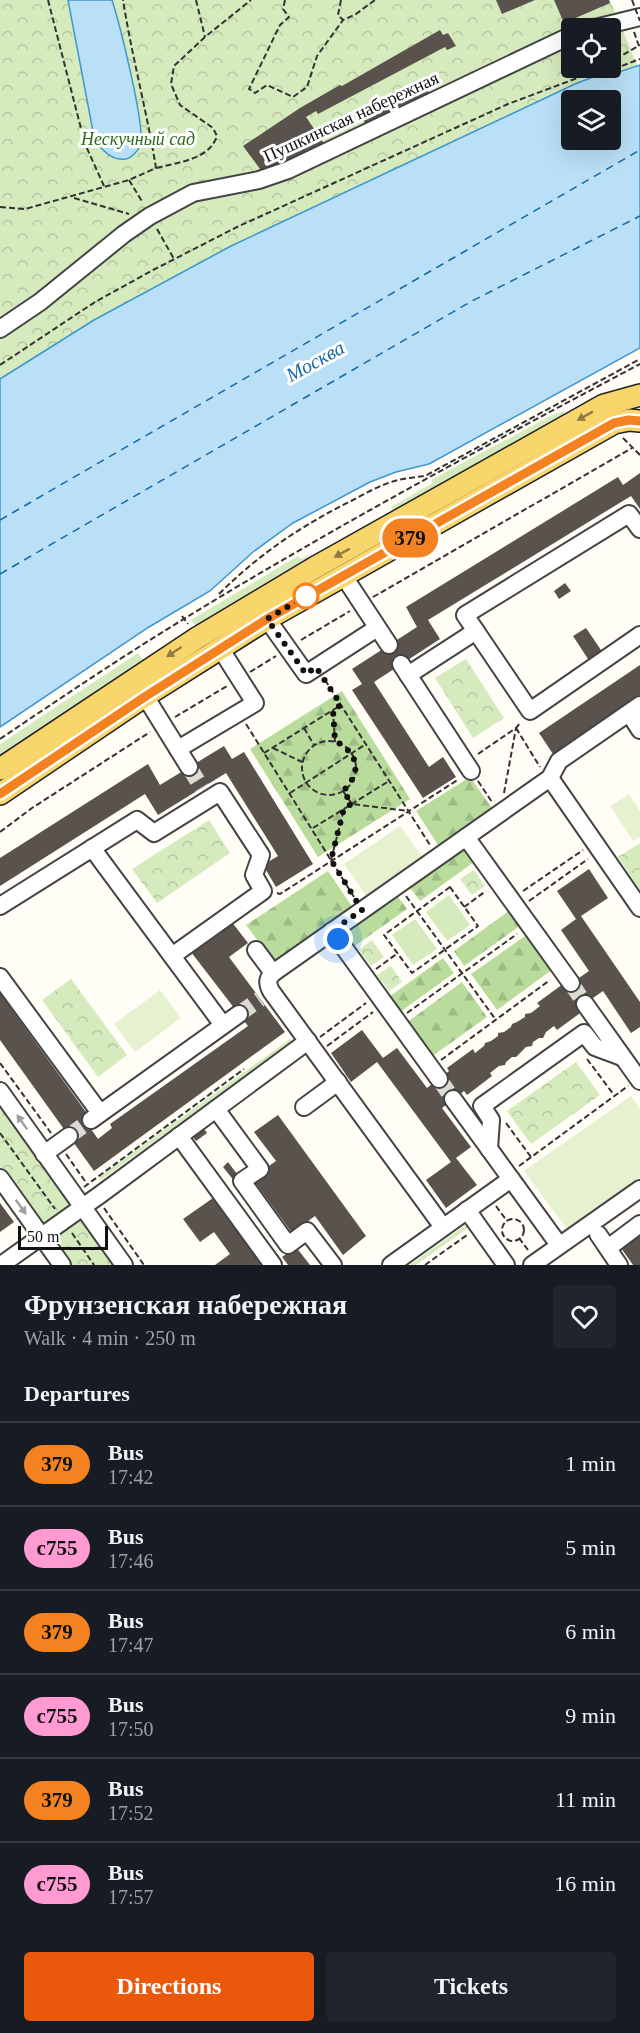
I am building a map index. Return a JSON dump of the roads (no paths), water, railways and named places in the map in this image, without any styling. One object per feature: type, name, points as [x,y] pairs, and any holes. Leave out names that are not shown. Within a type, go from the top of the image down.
[{"type":"main road","points":[[0,768],[197,638],[314,568],[604,405],[640,395]]},
{"type":"main road","points":[[0,794],[146,696],[267,619],[614,423],[629,420],[640,421]]},
{"type":"street","name":"Пушкинская набережная","points":[[0,329],[40,302],[123,234],[151,223],[193,193],[259,180],[288,170],[561,40]]},
{"type":"street","points":[[640,395],[640,401]]},
{"type":"street","points":[[638,522],[629,514],[465,615],[530,711],[640,635]]},
{"type":"street","points":[[343,575],[389,645]]},
{"type":"street","points":[[267,619],[306,674],[377,628]]},
{"type":"street","points":[[468,767],[405,670],[476,631]]},
{"type":"street","points":[[178,749],[255,703],[220,648]]},
{"type":"street","points":[[146,696],[189,767]]},
{"type":"street","points":[[443,1227],[312,1046],[266,995],[268,978],[550,779],[559,761],[635,709],[640,730]]},
{"type":"street","points":[[550,779],[640,908]]},
{"type":"street","points":[[0,906],[136,820],[154,832],[206,793],[220,792],[261,855],[254,875],[263,891],[172,956]]},
{"type":"street","points":[[466,837],[566,977]]},
{"type":"street","points":[[92,848],[224,1025]]},
{"type":"street","points":[[332,931],[435,1073]]},
{"type":"street","points":[[256,950],[273,973]]},
{"type":"street","points":[[0,976],[96,1117],[239,1014]]},
{"type":"street","points":[[585,1004],[639,1080]]},
{"type":"street","points":[[489,1149],[492,1120],[482,1106],[584,1033],[595,1047],[622,1057]]},
{"type":"street","points":[[1,1265],[83,1208],[216,1108],[312,1046]]},
{"type":"street","points":[[304,1107],[338,1082]]},
{"type":"street","points":[[0,1091],[124,1265]]},
{"type":"street","points":[[453,1099],[559,1245]]},
{"type":"street","points":[[216,1108],[260,1168],[242,1181],[288,1245],[307,1231],[333,1265]]},
{"type":"street","points":[[179,1136],[273,1265]]},
{"type":"street","points":[[44,1154],[64,1140]]},
{"type":"street","points":[[391,1265],[488,1196],[509,1177]]},
{"type":"street","points":[[0,1178],[62,1265]]},
{"type":"street","points":[[532,1265],[640,1189]]},
{"type":"street","points":[[467,1210],[506,1265]]},
{"type":"street","points":[[619,1265],[603,1241],[640,1224]]},
{"type":"water","points":[[68,0],[112,0],[140,120],[140,146],[128,158],[112,157],[95,142]]},
{"type":"water","name":"Москва","points":[[640,65],[640,348],[429,464],[396,472],[370,482],[293,523],[253,552],[210,591],[149,627],[0,727],[0,379],[94,320],[231,246],[561,91],[561,150],[621,150],[621,90],[562,90],[590,78],[621,78],[621,71]]},
{"type":"tunnel","points":[[189,767],[202,788]]},
{"type":"tunnel","points":[[571,983],[585,1004]]},
{"type":"tunnel","points":[[239,1014],[260,999]]},
{"type":"tunnel","points":[[439,1079],[453,1099]]},
{"type":"tunnel","points":[[69,1136],[91,1120]]},
{"type":"park label","name":"Нескучный сад","points":[[138,139]]}]
